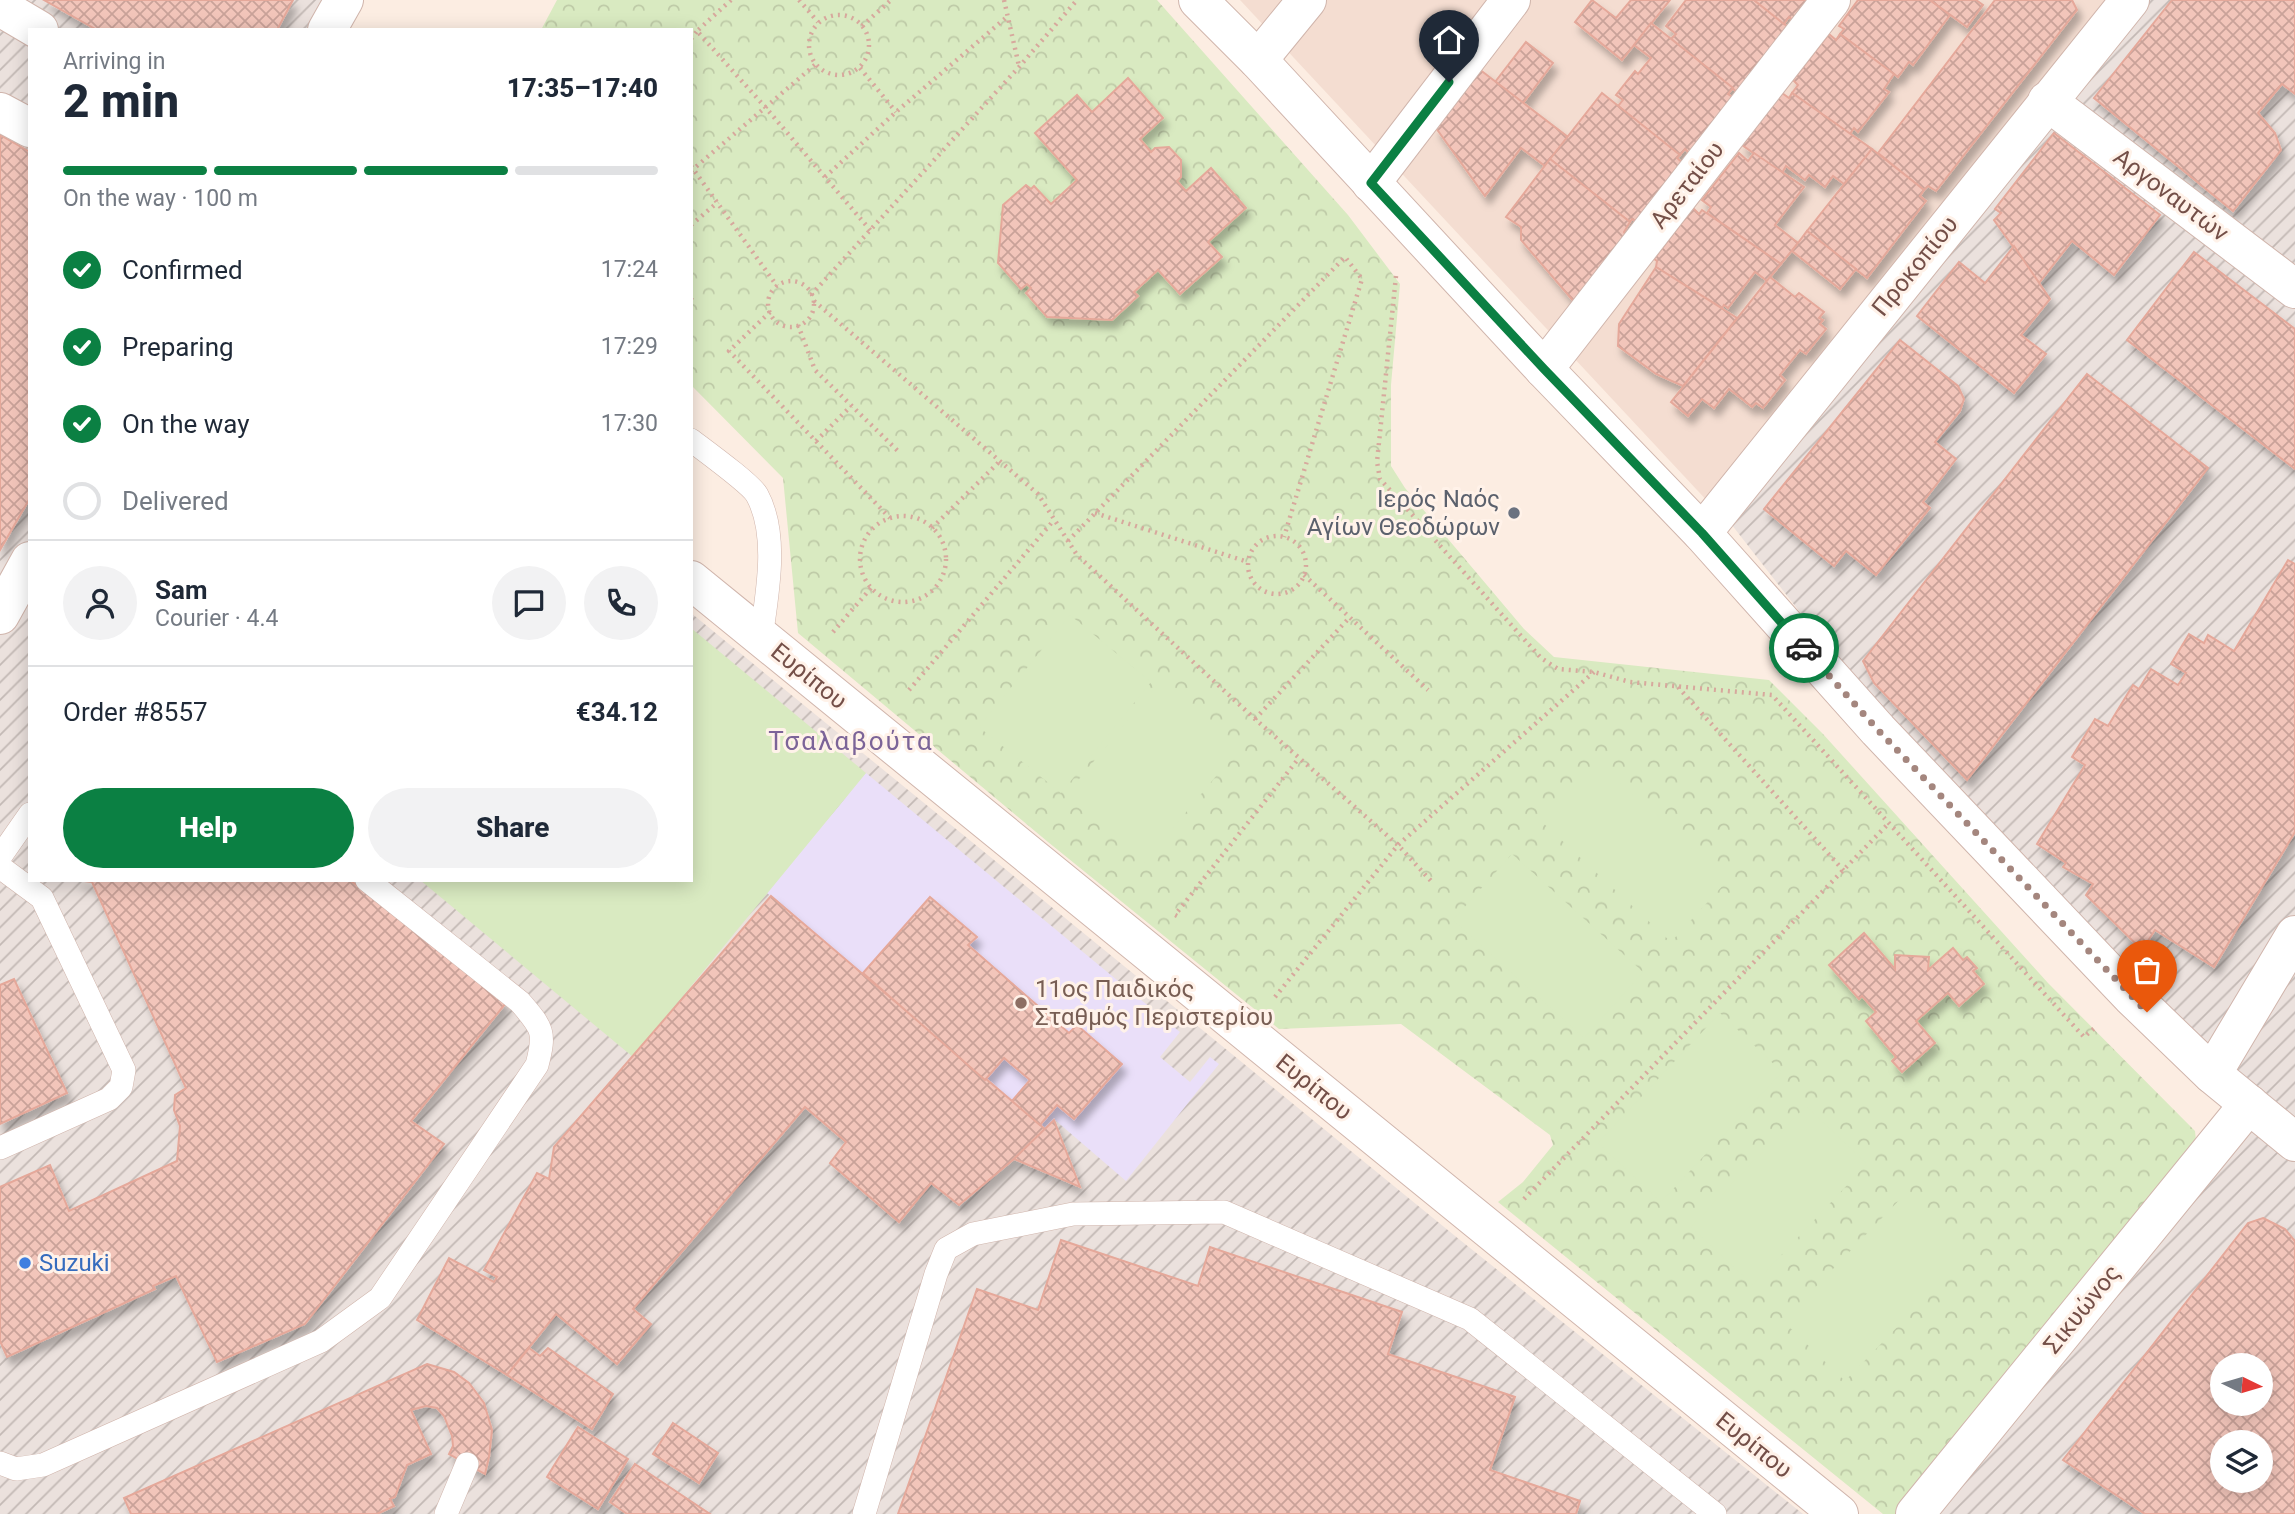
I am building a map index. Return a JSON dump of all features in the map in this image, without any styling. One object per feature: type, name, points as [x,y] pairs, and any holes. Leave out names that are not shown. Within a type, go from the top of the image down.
[{"type":"street","points":[[328,28],[344,0]]},
{"type":"street","points":[[1198,0],[1258,60],[1544,369],[1702,533],[1878,730],[2131,996],[2212,1074],[2295,1142]]},
{"type":"street","points":[[1258,60],[1307,0]]},
{"type":"street","points":[[1371,183],[1511,0]]},
{"type":"street","name":"Αρεταίου","points":[[1544,369],[1831,0]]},
{"type":"street","name":"Προκοπίου","points":[[1702,533],[2130,0]]},
{"type":"street","points":[[0,7],[36,28]]},
{"type":"street","name":"Αργοναυτών","points":[[2047,101],[2295,289]]},
{"type":"street","points":[[0,112],[28,127]]},
{"type":"street","points":[[0,615],[28,565]]},
{"type":"street","name":"Ευρίπου","points":[[693,582],[1839,1514]]},
{"type":"street","points":[[2212,1074],[2295,936]]},
{"type":"street","name":"Σικυώνος","points":[[1915,1514],[2249,1104]]},
{"type":"lane","points":[[693,442],[756,493],[767,523],[770,576],[761,638]]},
{"type":"lane","points":[[0,857],[28,817]]},
{"type":"lane","points":[[0,867],[42,898],[124,1070],[121,1087],[109,1099],[0,1148]]},
{"type":"lane","points":[[0,1463],[16,1469],[43,1465],[321,1341],[380,1298],[537,1065],[543,1042],[538,1024],[520,1002],[370,882]]},
{"type":"lane","points":[[864,1514],[936,1274],[946,1249],[973,1234],[1073,1214],[1224,1212],[1470,1319],[1715,1514]]},
{"type":"lane","points":[[446,1514],[467,1464]]},
{"type":"path","points":[[693,37],[731,0]]},
{"type":"path","points":[[799,0],[818,23]]},
{"type":"path","points":[[862,26],[891,0]]},
{"type":"path","points":[[1004,0],[1019,67]]},
{"type":"path","points":[[811,295],[1077,0]]},
{"type":"path","points":[[844,14],[856,19],[862,26],[870,43],[868,56],[860,68],[848,75],[835,75],[822,70],[812,60],[809,47],[811,34],[818,23],[830,15],[844,14]]},
{"type":"path","points":[[825,177],[1008,16]]},
{"type":"path","points":[[697,32],[871,231]]},
{"type":"path","points":[[693,168],[816,64]]},
{"type":"path","points":[[860,68],[896,112]]},
{"type":"path","points":[[693,170],[777,286]]},
{"type":"path","points":[[693,223],[718,202]]},
{"type":"path","points":[[1402,216],[1377,463],[1380,479],[1541,658],[1559,669],[1594,672],[1630,682],[1772,695],[2084,1037],[2131,996]]},
{"type":"path","points":[[1068,541],[1345,257],[1362,279],[1284,537]]},
{"type":"path","points":[[814,301],[812,313],[805,322],[794,327],[782,325],[773,318],[768,307],[770,295],[777,286],[787,281],[800,282],[809,290],[814,301],[1038,494],[1077,555],[1255,719],[1398,845],[1432,880]]},
{"type":"path","points":[[770,312],[729,351],[890,517]]},
{"type":"path","points":[[798,325],[815,370],[900,453]]},
{"type":"path","points":[[816,441],[851,406]]},
{"type":"path","points":[[932,528],[1000,461]]},
{"type":"path","points":[[1095,513],[1248,562]]},
{"type":"path","points":[[890,517],[909,517],[925,522],[932,528],[945,549],[945,565],[939,582],[928,594],[913,601],[896,602],[880,596],[861,570],[860,553],[866,537],[877,524],[890,517]]},
{"type":"path","points":[[909,690],[1054,520]]},
{"type":"path","points":[[1279,535],[1284,537],[1293,540],[1303,551],[1306,566],[1301,581],[1290,591],[1275,594],[1260,589],[1251,578],[1248,562],[1252,548],[1264,538],[1279,535]]},
{"type":"path","points":[[1304,575],[1428,690]]},
{"type":"path","points":[[833,632],[872,588]]},
{"type":"path","points":[[1255,719],[1350,617]]},
{"type":"path","points":[[1265,989],[1275,997],[1398,845],[1594,672]]},
{"type":"path","points":[[1677,687],[1844,871]]},
{"type":"path","points":[[1185,923],[1175,915],[1299,758]]},
{"type":"path","points":[[1492,1232],[1889,823]]},
{"type":"shaded area","points":[[0,0],[358,0],[344,28],[28,28],[28,882],[693,882],[693,615],[1460,1240],[1803,1514],[0,1514]]},
{"type":"shaded area","points":[[1240,0],[2117,0],[1711,505]]},
{"type":"shaded area","points":[[2146,0],[2295,0],[2295,1514],[1937,1514],[2264,1113],[1859,688],[1728,520]]},
{"type":"shaded area","name":"11ος Παιδικός Σταθμός Περιστερίου","points":[[866,773],[1180,1032],[1160,1057],[1190,1082],[1210,1057],[1219,1064],[1126,1181],[1055,1120],[1045,1129],[767,893]]},
{"type":"green space","points":[[557,0],[1157,0],[1348,215],[1400,284],[1391,385],[1391,466],[1405,488],[1524,629],[1554,657],[1769,680],[1823,734],[2048,983],[2195,1131],[2196,1141],[1897,1514],[1883,1514],[1498,1202],[1523,1182],[1553,1145],[1550,1135],[1401,1024],[1279,1029],[1048,842],[798,633],[783,478],[693,387],[693,28],[542,28]]},
{"type":"green space","points":[[1070,615],[1151,682],[1061,793],[979,727]]},
{"type":"green space","points":[[693,630],[866,773],[633,1057],[422,882],[693,882]]},
{"type":"green space","points":[[1157,685],[1236,752],[1144,863],[1065,796]]},
{"type":"green space","points":[[1597,762],[1727,881],[1671,942],[1542,822]]},
{"type":"green space","points":[[1512,854],[1643,972],[1584,1038],[1453,920]]},
{"type":"green space","points":[[1720,1013],[1782,1072],[1661,1202],[1598,1143]]},
{"type":"green space","points":[[1806,1106],[1867,1164],[1753,1285],[1691,1227]]},
{"type":"green space","points":[[1904,1195],[1966,1256],[1845,1381],[1783,1321]]},
{"type":"building","points":[[44,0],[293,0],[278,28],[93,28]]},
{"type":"building","points":[[1592,0],[1616,18],[1631,0],[1670,0],[1622,60],[1575,22]]},
{"type":"building","points":[[1686,0],[1754,0],[1788,27],[1737,92],[1671,39],[1676,34],[1666,26]]},
{"type":"building","points":[[1754,0],[1815,0],[1797,24],[1789,17],[1784,24]]},
{"type":"building","points":[[1858,0],[1930,0],[1950,15],[1913,65],[1909,62],[1898,77],[1840,34],[1844,29],[1839,26]]},
{"type":"building","points":[[1930,0],[1976,0],[1983,5],[1967,27]]},
{"type":"building","points":[[1995,0],[2072,0],[2077,10],[1936,191],[1928,186],[1924,190],[1878,153]]},
{"type":"building","points":[[2172,0],[2295,0],[2295,94],[2282,84],[2258,113],[2275,133],[2281,150],[2233,211],[2094,98]]},
{"type":"building","points":[[1651,23],[1733,88],[1728,94],[1734,98],[1690,154],[1685,149],[1680,155],[1618,106],[1623,100],[1616,95],[1635,71],[1638,74],[1651,58],[1634,45]]},
{"type":"building","points":[[1829,34],[1836,40],[1840,34],[1894,74],[1884,89],[1889,92],[1858,132],[1854,128],[1850,134],[1792,93],[1798,85],[1793,80]]},
{"type":"building","points":[[1526,42],[1553,63],[1523,103],[1495,82]]},
{"type":"building","points":[[1479,69],[1568,137],[1545,166],[1521,148],[1485,196],[1436,128]]},
{"type":"building","points":[[1128,78],[1163,118],[1140,139],[1151,152],[1155,148],[1169,147],[1181,160],[1181,177],[1177,181],[1186,191],[1211,168],[1246,208],[1208,242],[1222,257],[1180,294],[1158,270],[1134,292],[1138,296],[1112,320],[1047,317],[1026,293],[1031,288],[1027,284],[1021,289],[998,263],[1003,205],[1026,185],[1031,189],[1034,186],[1051,204],[1077,180],[1035,133],[1077,95],[1092,112]]},
{"type":"building","points":[[1602,93],[1680,155],[1677,158],[1684,164],[1638,222],[1632,219],[1630,222],[1550,159]]},
{"type":"building","points":[[1782,93],[1789,98],[1792,93],[1872,149],[1844,184],[1833,176],[1825,187],[1809,175],[1805,180],[1786,166],[1782,173],[1742,145]]},
{"type":"building","points":[[2054,133],[2160,215],[2114,275],[2072,241],[2039,283],[1994,220],[2001,213],[1995,209]]},
{"type":"building","points":[[0,135],[28,151],[28,501],[0,550]]},
{"type":"building","points":[[1872,149],[1924,190],[1920,196],[1926,201],[1867,278],[1807,231]]},
{"type":"building","points":[[1739,153],[1748,161],[1754,153],[1804,187],[1775,225],[1798,243],[1781,264],[1707,213],[1711,207],[1702,200]]},
{"type":"building","points":[[1550,159],[1630,222],[1624,232],[1626,236],[1575,303],[1521,240],[1521,227],[1506,217]]},
{"type":"building","points":[[1693,208],[1699,214],[1702,210],[1781,264],[1767,281],[1755,272],[1728,308],[1724,305],[1722,308],[1656,267],[1657,261],[1654,259]]},
{"type":"building","points":[[1807,231],[1856,269],[1840,289],[1792,251]]},
{"type":"building","points":[[2014,246],[2050,299],[2021,335],[2046,354],[2014,393],[1917,316],[1959,262],[1985,283]]},
{"type":"building","points":[[2194,252],[2295,329],[2295,469],[2127,340]]},
{"type":"building","points":[[1656,267],[1737,318],[1683,386],[1656,374],[1618,346],[1619,324]]},
{"type":"building","points":[[1770,277],[1795,297],[1799,293],[1824,312],[1819,318],[1823,320],[1820,324],[1826,329],[1806,354],[1800,350],[1780,375],[1785,380],[1763,408],[1756,403],[1752,407],[1729,389],[1714,408],[1702,399],[1688,416],[1671,402]]},
{"type":"building","points":[[1900,340],[1958,386],[1964,399],[1960,411],[1935,442],[1956,459],[1923,502],[1930,508],[1876,575],[1846,551],[1834,566],[1764,509]]},
{"type":"building","points":[[2087,374],[2208,468],[1967,780],[1874,683],[1863,661]]},
{"type":"building","points":[[2288,560],[2295,564],[2295,832],[2214,967],[2155,930],[2142,950],[2086,895],[2093,884],[2063,867],[2066,863],[2037,844],[2085,765],[2072,757],[2095,719],[2108,726],[2133,685],[2139,689],[2151,669],[2178,685],[2186,673],[2171,664],[2189,634],[2204,643],[2208,635],[2234,651]]},
{"type":"building","points":[[92,882],[353,882],[506,1003],[411,1121],[444,1144],[305,1324],[217,1362],[176,1276],[153,1286],[155,1289],[7,1357],[0,1341],[0,1187],[50,1165],[69,1211],[177,1161],[180,1126],[174,1110],[175,1095],[186,1088]]},
{"type":"building","points":[[771,896],[1045,1129],[959,1205],[931,1183],[899,1222],[830,1163],[846,1142],[805,1107],[633,1309],[651,1324],[617,1364],[556,1314],[507,1375],[417,1320],[449,1258],[494,1282],[497,1277],[484,1270],[537,1173],[549,1179],[554,1147]]},
{"type":"building","points":[[930,897],[977,937],[968,945],[1069,1033],[1077,1025],[1122,1064],[1074,1119],[1057,1105],[1040,1125],[1012,1101],[1030,1080],[1004,1058],[985,1080],[863,973]]},
{"type":"building","points":[[1864,933],[1895,969],[1895,955],[1929,957],[1928,970],[1953,948],[1963,960],[1967,957],[1977,968],[1973,971],[1984,984],[1959,1006],[1948,993],[1916,1021],[1935,1043],[1902,1072],[1892,1061],[1896,1057],[1866,1021],[1876,1012],[1862,996],[1859,999],[1829,965]]},
{"type":"building","points":[[14,979],[67,1093],[0,1124],[0,985]]},
{"type":"building","points":[[1054,1120],[1080,1187],[1014,1159]]},
{"type":"building","points":[[2263,1218],[2285,1229],[2295,1241],[2295,1514],[2145,1514],[2063,1460],[2248,1223]]},
{"type":"building","points":[[1061,1240],[1198,1286],[1210,1247],[1402,1312],[1388,1354],[1515,1397],[1490,1470],[1580,1501],[1576,1514],[898,1514],[977,1289],[1038,1310]]},
{"type":"building","points":[[529,1348],[540,1356],[548,1348],[613,1394],[592,1429],[507,1375]]},
{"type":"building","points":[[427,1364],[454,1372],[469,1383],[484,1403],[492,1430],[485,1474],[449,1454],[453,1446],[452,1436],[444,1416],[437,1408],[426,1406],[411,1410],[431,1454],[407,1465],[395,1497],[390,1499],[394,1506],[377,1514],[131,1514],[124,1498]]},
{"type":"building","points":[[673,1423],[718,1453],[699,1483],[653,1454]]},
{"type":"building","points":[[578,1427],[628,1459],[598,1509],[547,1477]]},
{"type":"building","points":[[635,1464],[710,1514],[627,1514],[610,1502]]},
{"type":"way so far","points":[[1804,648],[1878,730],[2147,1012]]},
{"type":"place","name":"Ιερός Ναός Αγίων Θεοδώρων","points":[[1514,513]]},
{"type":"place","name":"11ος Παιδικός Σταθμός Περιστερίου","points":[[1021,1003]]},
{"type":"place","name":"Suzuki","points":[[25,1263]]},
{"type":"district","name":"Τσαλαβούτα","points":[[851,741]]},
{"type":"route","points":[[1449,82],[1371,183],[1544,369],[1702,533],[1804,648]]}]
